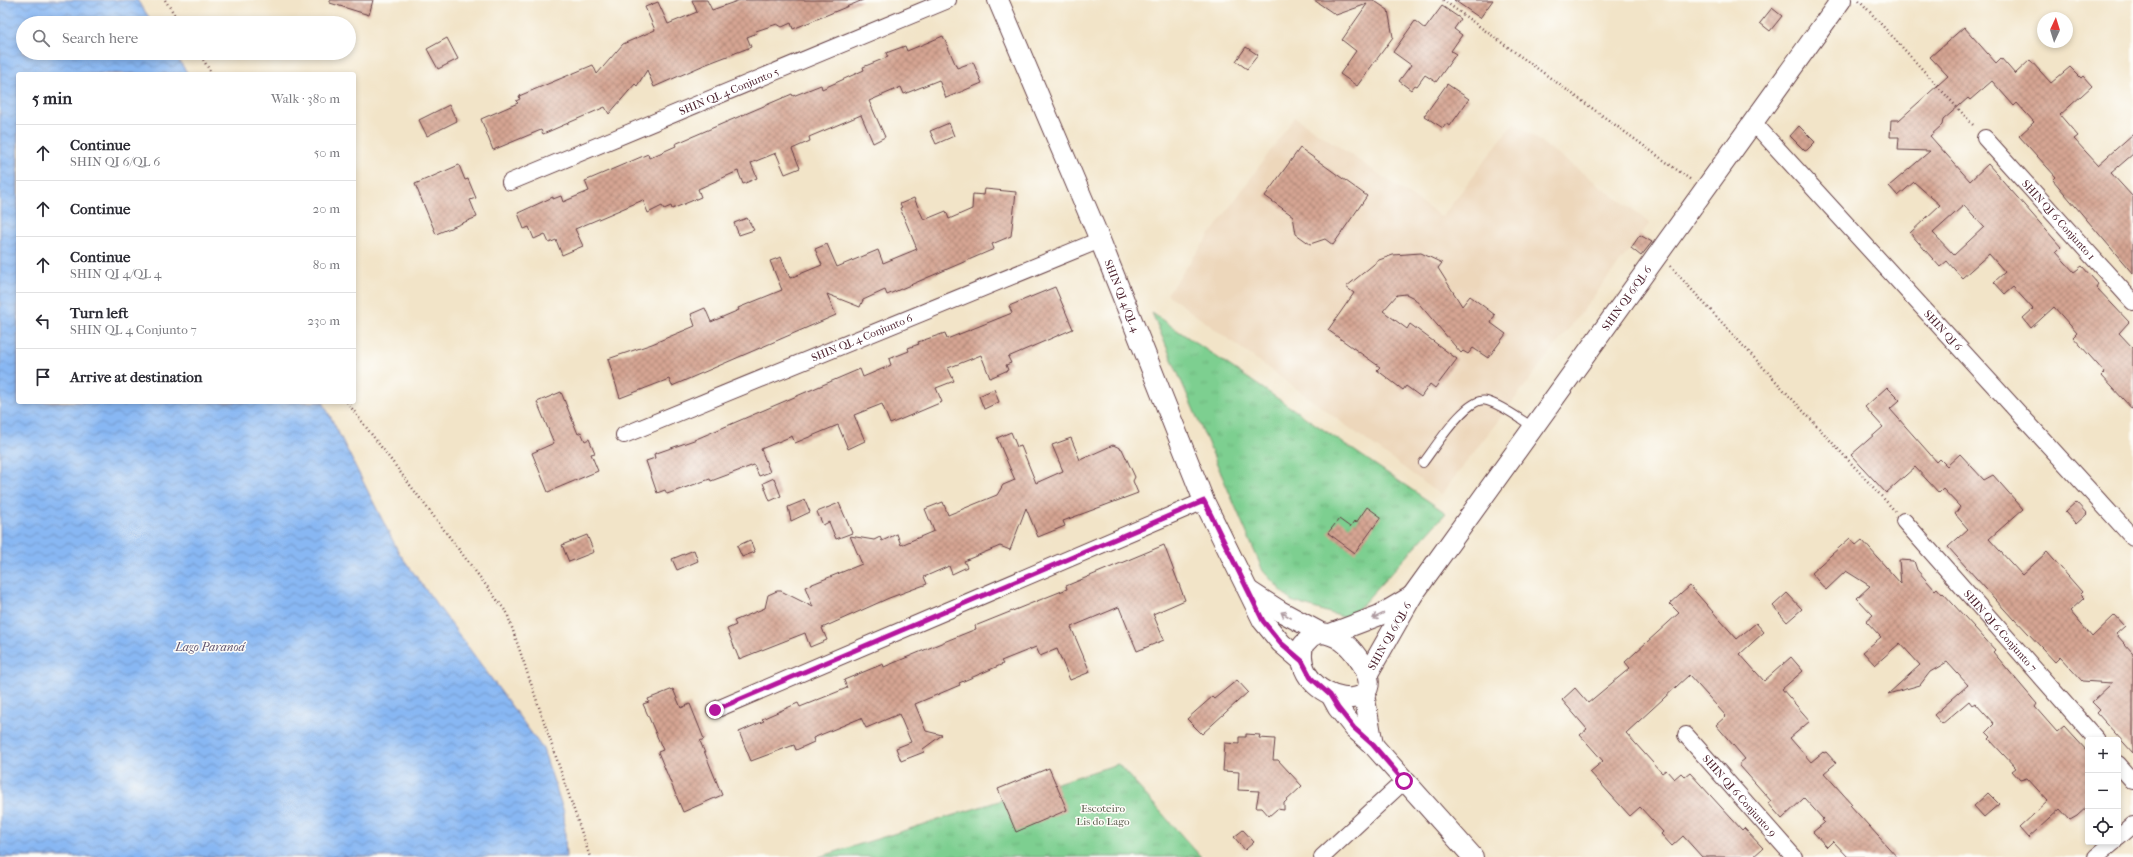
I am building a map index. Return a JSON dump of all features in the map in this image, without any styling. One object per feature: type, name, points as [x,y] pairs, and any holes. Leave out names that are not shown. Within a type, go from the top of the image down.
[{"type":"street","name":"SHIN QL 4 Conjunto 5","points":[[510,182],[948,0]]},
{"type":"street","name":"SHIN QI 4/QL 4","points":[[998,0],[1100,240],[1204,501],[1263,621],[1270,632],[1302,661]]},
{"type":"street","name":"SHIN QI 6/QL 6","points":[[1366,684],[1412,596],[1841,0]]},
{"type":"street","name":"SHIN QI 6","points":[[1753,122],[2133,538]]},
{"type":"street","name":"SHIN QI 6 Conjunto 1","points":[[1985,138],[2133,302]]},
{"type":"street","name":"SHIN QL 4 Conjunto 6","points":[[624,435],[1100,240]]},
{"type":"street","points":[[715,710],[1204,501]]},
{"type":"street","name":"SHIN QI 6 Conjunto 7","points":[[1904,521],[2094,737]]},
{"type":"street","name":"SHIN QI 4/QL 4","points":[[1249,591],[1280,612],[1326,633]]},
{"type":"street","name":"SHIN QI 6/QL 6","points":[[1326,633],[1380,615],[1412,596]]},
{"type":"street","points":[[1373,745],[1364,667],[1345,642],[1326,633],[1312,636],[1303,645],[1302,661],[1311,678],[1330,695],[1345,718],[1373,745],[1473,857]]},
{"type":"street","points":[[1330,695],[1339,699],[1350,700],[1358,698],[1366,684]]},
{"type":"street","name":"SHIN QI 6 Conjunto 9","points":[[1686,735],[1794,857]]},
{"type":"street","points":[[2121,767],[2133,781]]},
{"type":"street","points":[[1322,857],[1404,781]]},
{"type":"street","points":[[2121,835],[2133,825]]},
{"type":"street","points":[[2096,857],[2110,845]]},
{"type":"lane","points":[[1423,463],[1466,408],[1476,401],[1486,400],[1534,427]]},
{"type":"path","points":[[165,0],[175,16]]},
{"type":"path","points":[[1443,0],[1704,190]]},
{"type":"path","points":[[1859,0],[1985,138]]},
{"type":"path","points":[[203,60],[211,72]]},
{"type":"path","points":[[1658,253],[1904,521]]},
{"type":"path","points":[[349,404],[507,613],[590,857]]},
{"type":"shaded area","points":[[1295,117],[1442,217],[1514,122],[1650,223],[1441,495],[1167,294]]},
{"type":"green space","points":[[1152,313],[1446,513],[1349,619],[1291,601],[1263,571]]},
{"type":"green space","name":"Escoteiro Lis do Lago","points":[[1118,764],[1201,857],[819,857]]},
{"type":"water","name":"Lago Paranoá","points":[[0,0],[137,0],[148,16],[16,16],[16,60],[179,60],[187,72],[16,72],[16,404],[324,404],[399,553],[543,749],[564,812],[566,857],[0,857]]},
{"type":"building","points":[[330,0],[373,0],[369,15],[330,3]]},
{"type":"building","points":[[692,0],[707,0],[712,10],[740,0],[863,0],[793,29],[791,23],[782,27],[777,24],[756,31],[757,33],[747,37],[751,47],[704,65],[654,87],[647,70],[637,86],[635,84],[609,114],[605,107],[543,134],[541,130],[493,150],[481,119],[518,103],[516,101],[520,99],[519,96],[593,65],[597,74],[623,44],[655,30],[645,7],[658,2],[668,24],[697,12]]},
{"type":"building","points":[[1314,0],[1373,0],[1388,10],[1393,37],[1357,86],[1340,74],[1356,51],[1342,40],[1367,4],[1336,15]]},
{"type":"building","points":[[1454,0],[1493,0],[1480,18]]},
{"type":"building","points":[[1442,6],[1461,19],[1454,29],[1462,35],[1451,51],[1456,54],[1436,82],[1425,75],[1417,86],[1415,85],[1411,90],[1399,81],[1411,65],[1393,52],[1415,21],[1425,29]]},
{"type":"building","points":[[1772,8],[1782,16],[1770,31],[1760,23]]},
{"type":"building","points":[[1964,27],[1996,63],[2001,58],[2015,74],[2030,60],[2051,83],[2070,67],[2081,78],[2083,76],[2092,86],[2060,115],[2078,136],[2074,139],[2098,165],[2133,134],[2133,154],[2111,173],[2133,197],[2133,274],[2053,180],[2056,177],[2019,136],[2034,122],[2017,103],[2014,106],[1992,81],[1970,100],[1968,98],[1943,120],[1942,125],[1930,136],[1970,181],[1988,164],[2061,247],[2056,252],[2074,272],[2082,266],[2098,284],[2096,287],[2129,322],[2119,333],[2133,348],[2133,410],[2102,376],[2105,373],[2073,337],[2077,333],[2054,307],[2031,328],[2023,318],[2033,309],[2013,287],[2005,294],[1994,282],[2005,272],[1989,254],[1962,278],[1947,261],[1940,267],[1910,233],[1940,205],[1914,182],[1898,196],[1889,186],[1930,151],[1898,150],[1899,137],[1890,137],[1891,120],[1899,120],[1948,76],[1930,57]],"holes":[[[1964,205],[1984,227],[1954,255],[1933,233]]]},
{"type":"building","points":[[943,36],[957,68],[973,62],[982,83],[946,98],[939,80],[904,94],[901,87],[869,101],[885,137],[873,143],[861,115],[809,137],[810,141],[792,149],[800,168],[785,174],[776,153],[751,163],[757,178],[743,184],[738,171],[698,189],[701,197],[672,209],[671,206],[664,209],[662,206],[648,213],[643,200],[575,229],[583,246],[562,255],[556,240],[549,243],[545,234],[534,239],[529,227],[524,229],[518,213],[553,197],[553,199],[561,196],[563,202],[589,191],[585,181],[648,154],[649,158],[676,146],[675,144],[792,94],[793,96],[821,85],[822,89],[864,70],[863,67],[888,57],[886,53],[905,46],[907,51]]},
{"type":"building","points":[[447,38],[458,59],[438,69],[427,49]]},
{"type":"building","points":[[1246,47],[1258,55],[1247,69],[1236,61]]},
{"type":"building","points":[[1447,84],[1469,99],[1450,126],[1446,124],[1443,128],[1424,116]]},
{"type":"building","points":[[449,105],[457,121],[427,136],[419,120]]},
{"type":"building","points":[[949,123],[954,136],[936,144],[930,131]]},
{"type":"building","points":[[1799,126],[1815,142],[1805,151],[1790,136]]},
{"type":"building","points":[[1300,148],[1367,196],[1333,245],[1325,239],[1310,244],[1296,234],[1293,216],[1265,196]]},
{"type":"building","points":[[459,165],[465,180],[468,179],[476,198],[470,200],[477,217],[436,234],[415,184]]},
{"type":"building","points":[[985,189],[1016,192],[1011,236],[992,244],[994,249],[887,295],[885,290],[863,300],[860,307],[827,294],[836,315],[672,386],[669,379],[620,398],[608,359],[652,344],[695,326],[691,314],[705,308],[711,322],[739,310],[738,308],[782,290],[770,261],[781,257],[790,278],[822,265],[815,249],[827,244],[837,267],[878,250],[883,263],[917,249],[900,208],[902,207],[900,204],[914,198],[924,220],[946,211],[949,219],[972,209],[973,194],[984,195]]},
{"type":"building","points":[[747,218],[754,230],[739,235],[734,223]]},
{"type":"building","points":[[1640,235],[1652,242],[1641,256],[1631,248]]},
{"type":"building","points":[[1421,253],[1442,263],[1438,268],[1462,306],[1470,296],[1495,315],[1491,323],[1506,334],[1488,358],[1473,348],[1468,354],[1463,351],[1461,353],[1414,298],[1406,294],[1397,295],[1383,311],[1407,329],[1410,324],[1457,359],[1435,388],[1430,384],[1421,397],[1406,386],[1403,390],[1377,370],[1380,367],[1328,330],[1354,293],[1346,287],[1379,260],[1393,255]]},
{"type":"building","points":[[1055,287],[1073,329],[1008,357],[1011,363],[1006,365],[1008,370],[990,378],[981,355],[948,368],[954,381],[936,388],[942,402],[890,424],[882,404],[854,415],[865,441],[848,449],[838,425],[795,443],[792,436],[761,449],[770,472],[759,476],[754,465],[711,481],[710,479],[667,494],[665,490],[657,493],[646,461],[655,458],[654,454],[694,440],[860,369],[863,377],[891,365],[889,359],[909,351],[908,348],[919,344],[918,342],[945,333],[947,339],[1012,313],[1009,306]]},
{"type":"building","points":[[1887,387],[1900,400],[1890,409],[1937,462],[1940,459],[1947,466],[1960,454],[1984,480],[1993,475],[2023,509],[1989,539],[2022,575],[2047,552],[2082,592],[2080,594],[2084,598],[2070,611],[2092,637],[2115,615],[2125,626],[2116,634],[2133,653],[2133,753],[2121,740],[2121,737],[2119,737],[2097,713],[2100,710],[2092,702],[2112,683],[2082,681],[2060,657],[2055,662],[2015,619],[2014,620],[1948,547],[1968,529],[1955,514],[1960,507],[1943,489],[1939,493],[1915,467],[1886,493],[1851,455],[1883,427],[1865,407]]},
{"type":"building","points":[[994,389],[999,402],[984,409],[979,396]]},
{"type":"building","points":[[561,392],[578,434],[581,432],[585,441],[589,439],[595,453],[591,454],[598,471],[548,492],[532,453],[554,443],[537,402]]},
{"type":"building","points":[[1011,432],[1017,447],[1021,446],[1036,483],[1063,471],[1052,445],[1071,438],[1080,460],[1113,445],[1122,449],[1135,477],[1133,481],[1138,493],[1063,521],[1065,526],[1038,537],[1026,508],[1010,550],[1000,546],[964,561],[967,567],[952,574],[949,566],[924,577],[927,584],[889,598],[822,628],[827,640],[810,647],[805,633],[739,659],[727,629],[736,625],[734,621],[765,608],[768,595],[777,591],[781,591],[813,607],[805,587],[862,564],[850,536],[874,540],[880,537],[882,541],[897,534],[901,545],[934,531],[925,509],[943,502],[948,515],[997,495],[1003,485],[1015,480],[997,438]]},
{"type":"building","points":[[774,478],[781,496],[770,501],[763,483]]},
{"type":"building","points":[[805,500],[810,512],[791,521],[788,507]]},
{"type":"building","points":[[2076,502],[2087,514],[2076,524],[2065,512]]},
{"type":"building","points":[[839,503],[852,533],[836,539],[829,522],[823,525],[817,512]]},
{"type":"building","points":[[1367,507],[1381,517],[1355,553],[1328,533],[1339,519],[1350,527],[1354,521],[1356,523]]},
{"type":"building","points":[[587,535],[594,552],[569,562],[562,545]]},
{"type":"building","points":[[1850,538],[1856,545],[1862,540],[1901,584],[1899,560],[1914,561],[1917,570],[1935,590],[1937,588],[1942,594],[1943,593],[1995,650],[1993,652],[2037,704],[2035,707],[2057,732],[2064,726],[2085,749],[2085,809],[2070,820],[2060,809],[2028,838],[2019,828],[2048,801],[2027,778],[2020,780],[2012,771],[2016,768],[1989,739],[1991,737],[1986,732],[1994,724],[1975,703],[1972,705],[1969,701],[1942,724],[1934,715],[1968,685],[1947,662],[1930,672],[1920,685],[1888,694],[1920,665],[1900,643],[1875,665],[1863,652],[1881,637],[1866,621],[1873,615],[1857,598],[1870,586],[1846,571],[1826,590],[1811,573]]},
{"type":"building","points":[[750,540],[755,552],[742,557],[737,546]]},
{"type":"building","points":[[1164,545],[1185,600],[1153,614],[1164,640],[1137,651],[1119,607],[1071,627],[1090,672],[1070,680],[1057,649],[1040,656],[1036,647],[1001,661],[1003,664],[959,683],[960,685],[915,704],[926,731],[942,735],[923,749],[924,752],[901,761],[896,748],[911,742],[899,714],[866,728],[861,718],[813,738],[814,742],[796,750],[794,745],[751,761],[739,732],[764,721],[762,719],[798,703],[800,707],[847,688],[844,680],[883,664],[884,667],[976,629],[975,626],[1067,589],[1066,586]]},
{"type":"building","points":[[694,550],[698,561],[677,570],[672,559]]},
{"type":"building","points":[[1690,586],[1737,639],[1756,623],[1764,632],[1740,654],[1764,681],[1791,657],[1803,671],[1782,689],[1810,721],[1790,738],[1811,762],[1823,752],[1826,752],[1836,763],[1824,773],[1852,804],[1850,805],[1897,857],[1848,857],[1833,841],[1827,847],[1813,832],[1824,823],[1821,820],[1823,819],[1804,798],[1782,819],[1768,803],[1771,801],[1740,766],[1740,763],[1745,759],[1716,725],[1726,716],[1689,675],[1626,733],[1662,773],[1666,770],[1674,779],[1681,773],[1685,777],[1690,773],[1742,830],[1744,828],[1763,848],[1753,857],[1702,857],[1683,836],[1672,846],[1661,834],[1663,832],[1640,807],[1630,816],[1590,772],[1603,761],[1580,735],[1587,729],[1562,700],[1575,688],[1588,703],[1630,668],[1625,662],[1679,613],[1670,604]]},
{"type":"building","points":[[1787,593],[1802,609],[1787,622],[1773,606]]},
{"type":"building","points":[[1237,680],[1248,692],[1202,734],[1187,719],[1212,697],[1214,699]]},
{"type":"building","points":[[673,689],[681,708],[690,704],[704,739],[700,741],[722,795],[683,812],[658,752],[663,750],[643,704],[649,702],[648,699]]},
{"type":"building","points":[[1246,734],[1260,735],[1259,738],[1275,739],[1273,760],[1278,760],[1302,786],[1284,803],[1284,810],[1277,809],[1269,816],[1262,808],[1256,808],[1259,791],[1238,790],[1239,772],[1223,771],[1225,743],[1239,744],[1239,737],[1246,737]]},
{"type":"building","points":[[1049,768],[1067,810],[1016,832],[998,789]]},
{"type":"building","points":[[1988,793],[1999,804],[1984,817],[1974,806]]},
{"type":"building","points":[[1243,830],[1254,842],[1245,850],[1234,837]]},
{"type":"route","points":[[715,710],[1204,501],[1229,554],[1270,632],[1302,661],[1305,670],[1311,678],[1330,695],[1345,718],[1373,745],[1404,781]]}]
